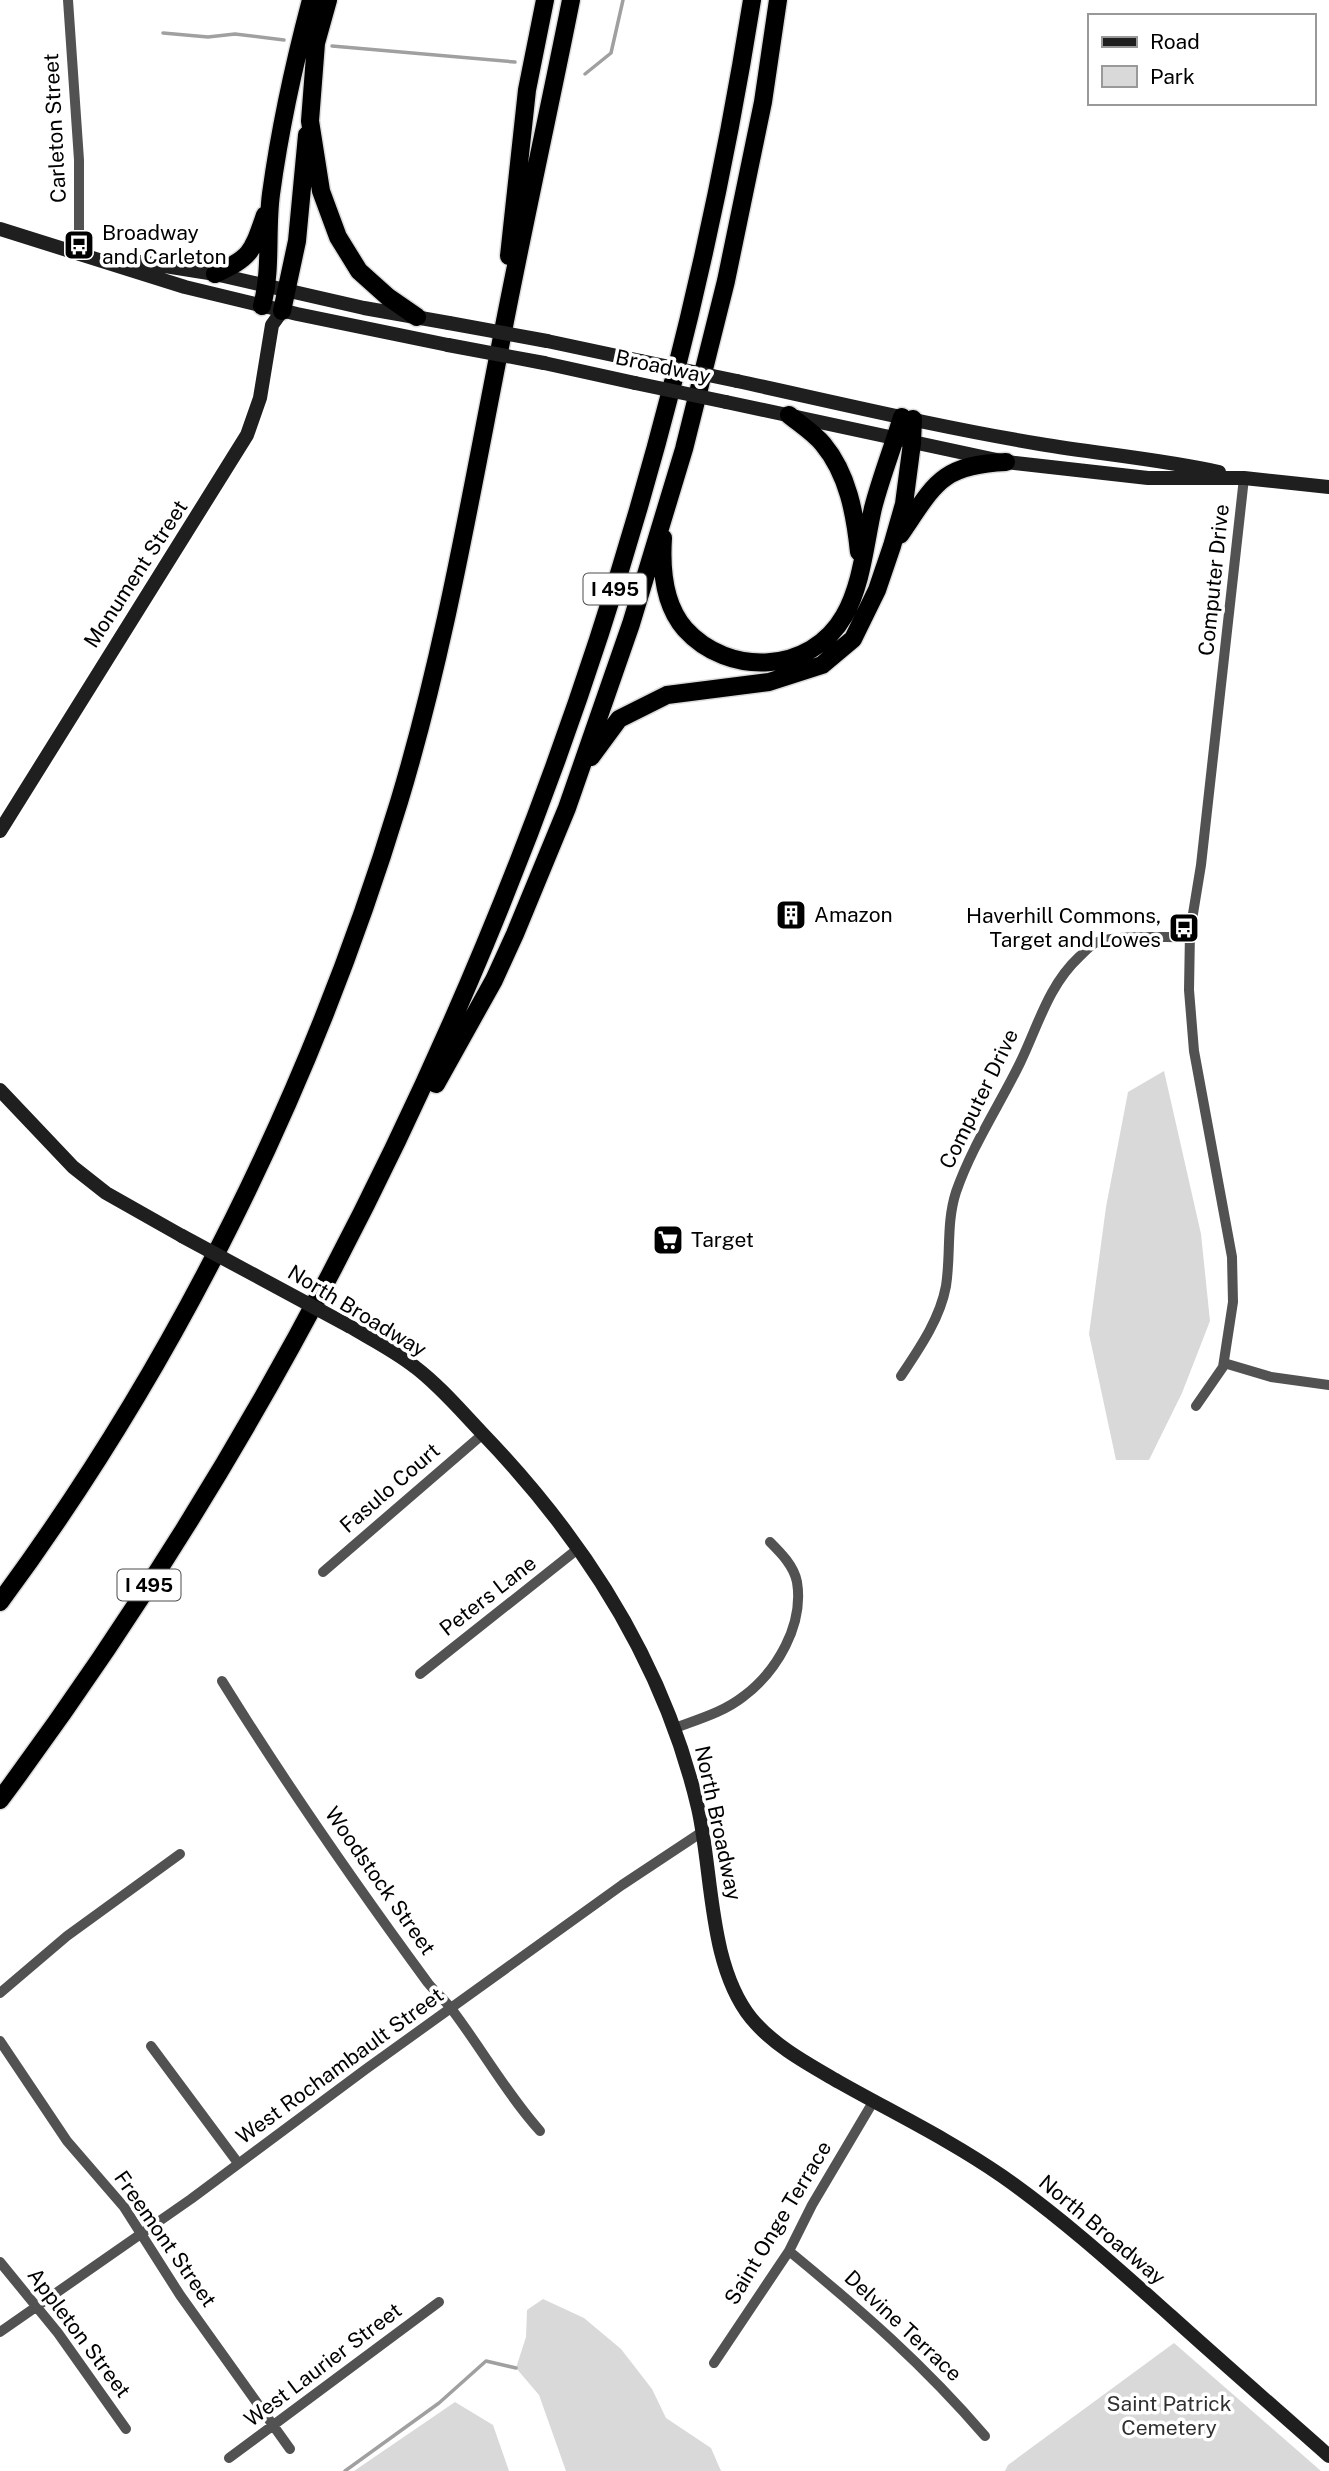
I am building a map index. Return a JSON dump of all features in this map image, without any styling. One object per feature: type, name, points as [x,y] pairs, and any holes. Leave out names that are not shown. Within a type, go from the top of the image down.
[{"type":"highway","points":[[262,306],[268,287],[271,198],[289,90],[311,0]]},
{"type":"highway","points":[[277,318],[297,242],[316,43],[327,0]]},
{"type":"highway","points":[[530,0],[531,71]]},
{"type":"highway","points":[[499,347],[518,164],[531,71],[545,0]]},
{"type":"highway","points":[[0,1602],[120,1425],[209,1266],[261,1162],[318,1029],[363,914],[400,799],[424,710],[468,512],[499,347],[571,0]]},
{"type":"highway","name":"I 495","points":[[0,1800],[80,1688],[196,1510],[302,1329],[393,1152],[437,1057],[517,869],[564,742],[610,605],[666,412],[685,339],[728,139],[752,0]]},
{"type":"highway","points":[[393,1152],[433,1090],[494,980],[542,870],[631,624],[684,449],[726,281],[764,102],[778,0]]},
{"type":"highway","points":[[310,121],[321,191],[338,237],[359,271],[416,317]]},
{"type":"highway","points":[[215,274],[239,263],[251,252],[271,198]]},
{"type":"highway","points":[[789,415],[822,443],[844,480],[855,519],[860,569]]},
{"type":"highway","points":[[580,771],[620,719],[667,695],[769,682],[822,665],[853,639],[877,590],[904,504],[904,441],[907,418]]},
{"type":"highway","points":[[664,520],[663,581],[685,628],[714,652],[741,662],[777,663],[800,655],[827,639],[845,615],[860,569],[874,506],[904,441]]},
{"type":"highway","points":[[892,546],[937,483],[956,470],[979,463],[1006,462]]},
{"type":"main road","name":"Broadway","points":[[0,229],[185,287],[262,306],[277,318],[544,363],[1006,462],[1148,478],[1244,478],[1329,487]]},
{"type":"main road","name":"Broadway","points":[[79,253],[215,274],[286,291],[547,341],[907,418],[1042,444],[1173,462],[1244,478]]},
{"type":"main road","name":"Monument Street","points":[[0,831],[247,435],[260,398],[277,318]]},
{"type":"main road","name":"North Broadway","points":[[0,1090],[73,1167],[106,1193],[349,1326],[415,1367],[483,1433],[550,1509],[579,1548],[618,1610],[647,1662],[675,1728],[687,1761],[727,1974],[741,2004],[753,2020],[775,2041],[806,2063],[968,2152],[1055,2216],[1329,2456]]},
{"type":"street","name":"Carleton Street","points":[[68,0],[79,160],[79,253]]},
{"type":"street","name":"Computer Drive","points":[[1196,1406],[1223,1367],[1233,1302],[1232,1256],[1194,1051],[1189,990],[1190,937],[1234,582],[1244,478]]},
{"type":"street","name":"Computer Drive","points":[[901,1376],[936,1318],[945,1289],[948,1225],[956,1193],[984,1131],[1021,1062],[1044,1006],[1065,970],[1093,944],[1113,939],[1190,937]]},
{"type":"street","points":[[1224,1363],[1271,1377],[1329,1385]]},
{"type":"street","name":"Fasulo Court","points":[[323,1572],[483,1433]]},
{"type":"street","points":[[675,1728],[719,1711],[744,1696],[776,1664],[785,1647],[792,1630],[797,1581],[787,1560],[770,1542]]},
{"type":"street","name":"Peters Lane","points":[[420,1674],[579,1548]]},
{"type":"street","name":"Woodstock Street","points":[[222,1681],[266,1752],[349,1872],[430,1985],[452,2009],[517,2106],[540,2132]]},
{"type":"street","name":"West Rochambault Street","points":[[0,2332],[35,2305],[141,2234],[622,1885],[702,1832]]},
{"type":"street","points":[[0,1993],[67,1936],[180,1854]]},
{"type":"street","name":"Freemont Street","points":[[0,2041],[67,2141],[124,2207],[180,2295],[290,2449]]},
{"type":"street","points":[[151,2046],[239,2163]]},
{"type":"street","name":"Saint Onge Terrace","points":[[714,2363],[789,2251],[812,2205],[873,2102]]},
{"type":"street","name":"Delvine Terrace","points":[[789,2251],[881,2328],[926,2371],[985,2436]]},
{"type":"street","name":"Appleton Street","points":[[0,2262],[87,2373],[126,2429]]},
{"type":"street","name":"West Laurier Street","points":[[229,2458],[439,2302]]},
{"type":"green space","points":[[1164,1071],[1201,1234],[1210,1321],[1182,1393],[1149,1460],[1116,1460],[1089,1334],[1106,1207],[1128,1092]]},
{"type":"green space","points":[[543,2299],[584,2318],[621,2349],[652,2389],[666,2418],[711,2448],[721,2471],[566,2471],[539,2395],[516,2368],[526,2337],[527,2310]]},
{"type":"green space","name":"Saint Patrick Cemetery","points":[[1174,2343],[1321,2471],[1005,2471],[1008,2465]]},
{"type":"green space","points":[[455,2402],[493,2425],[509,2471],[354,2471]]},
{"type":"waterway","points":[[585,74],[611,53],[623,0]]},
{"type":"waterway","points":[[163,33],[208,37],[235,34],[284,40]]},
{"type":"waterway","points":[[332,46],[515,62]]},
{"type":"waterway","points":[[345,2471],[439,2403],[486,2361],[516,2368]]},
{"type":"place","name":"Broadway and Carleton","points":[[79,245]]},
{"type":"place","name":"Amazon","points":[[791,915]]},
{"type":"place","name":"Haverhill Commons, Target and Lowes","points":[[1184,928]]},
{"type":"place","name":"Target","points":[[668,1240]]}]
